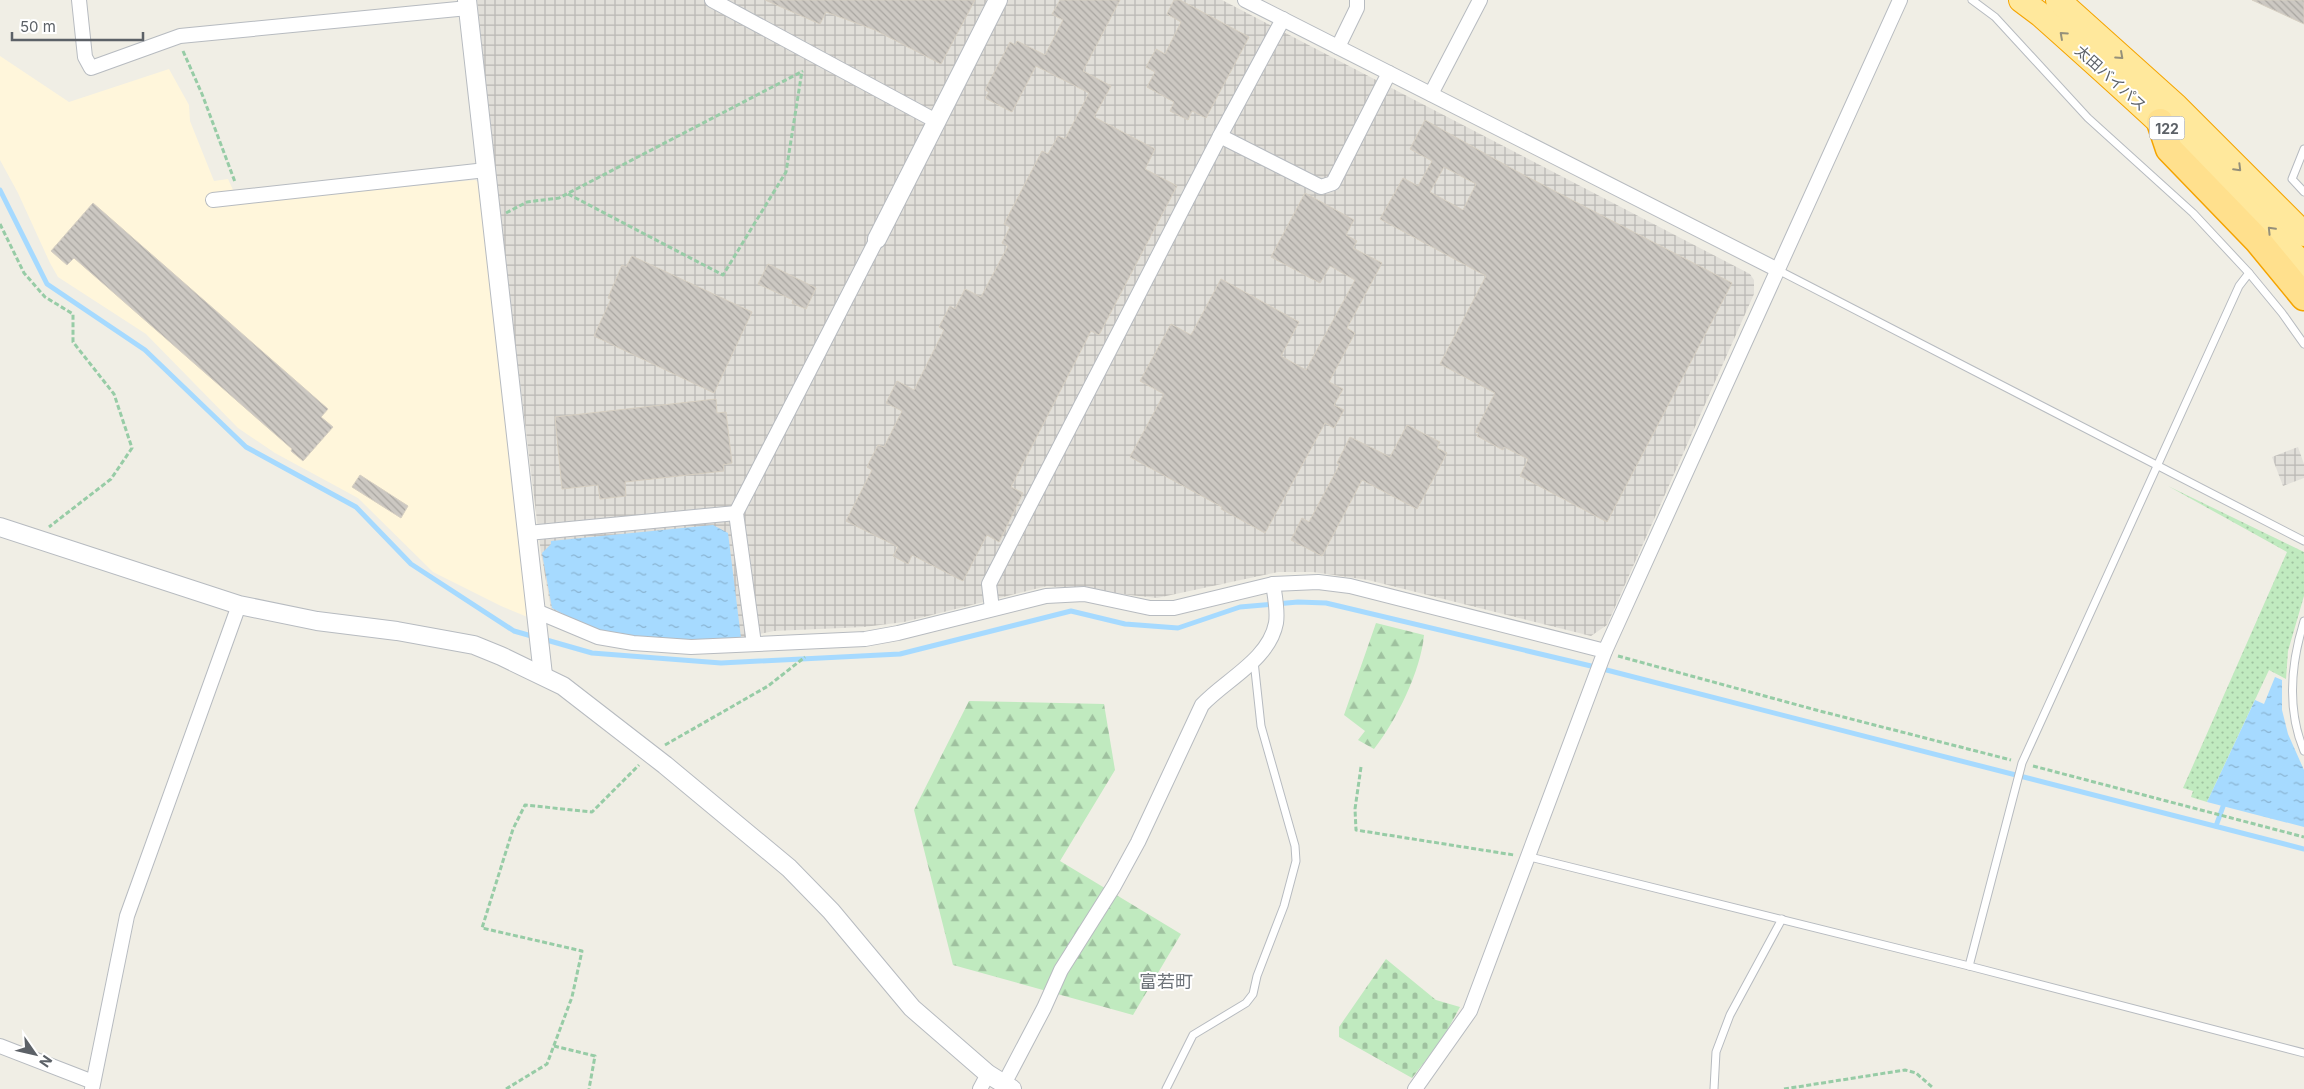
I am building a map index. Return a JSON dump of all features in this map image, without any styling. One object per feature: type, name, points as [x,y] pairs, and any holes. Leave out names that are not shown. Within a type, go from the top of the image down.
[{"type":"highway","name":"太田バイパス","points":[[2021,0],[2160,122],[2270,229],[2304,266]]},
{"type":"highway","name":"太田バイパス","points":[[2058,0],[2176,106],[2304,234]]},
{"type":"highway","points":[[2160,122],[2169,149],[2258,241],[2304,297]]},
{"type":"street","points":[[79,0],[85,57],[91,68],[177,38],[467,4],[543,675]]},
{"type":"street","points":[[712,0],[936,121]]},
{"type":"street","points":[[754,644],[736,513],[998,0]]},
{"type":"street","points":[[1245,0],[1778,270]]},
{"type":"street","points":[[1338,47],[1357,8],[1357,0]]},
{"type":"street","points":[[1431,94],[1480,0]]},
{"type":"street","points":[[1416,1089],[1470,1011],[1530,857],[1604,656],[1900,0]]},
{"type":"street","points":[[992,609],[989,584],[1220,136],[1283,19]]},
{"type":"street","points":[[1220,136],[1321,187],[1333,182],[1389,73]]},
{"type":"street","points":[[214,200],[486,170]]},
{"type":"street","points":[[528,533],[736,513]]},
{"type":"street","points":[[0,527],[239,605],[317,621],[397,631],[474,645],[543,675],[563,686],[650,753],[789,868],[831,911],[912,1008],[984,1081],[1008,1087],[1061,970],[1114,886],[1138,842],[1202,706],[1214,692],[1254,659],[1273,634],[1277,614],[1274,591]]},
{"type":"street","points":[[536,611],[598,637],[633,643],[691,647],[865,639],[898,633],[1046,596],[1084,594],[1150,608],[1174,608],[1318,582],[1350,586],[1604,656]]},
{"type":"street","points":[[0,1046],[92,1086],[127,916],[239,605]]},
{"type":"lane","points":[[1972,0],[1995,17],[2088,118],[2193,213],[2249,273],[2282,313],[2304,344]]},
{"type":"lane","points":[[2304,149],[2292,179],[2304,192]]},
{"type":"lane","points":[[1778,270],[2304,541]]},
{"type":"lane","points":[[1969,966],[2021,765],[2239,286],[2249,273]]},
{"type":"lane","points":[[2304,621],[2298,639],[2292,686],[2295,721],[2304,751]]},
{"type":"lane","points":[[1166,1089],[1194,1035],[1246,1003],[1253,994],[1257,976],[1284,906],[1296,861],[1295,846],[1261,726],[1254,659]]},
{"type":"lane","points":[[1530,857],[1969,966],[2304,1052]]},
{"type":"lane","points":[[1714,1089],[1716,1052],[1730,1015],[1782,919]]},
{"type":"path","points":[[177,38],[202,94],[240,197]]},
{"type":"path","points":[[491,222],[526,202],[559,198],[568,194],[824,60]]},
{"type":"path","points":[[568,194],[723,275],[786,172],[802,72]]},
{"type":"path","points":[[0,224],[24,273],[45,297],[73,314],[73,342],[114,394],[132,448],[111,479],[34,538]]},
{"type":"path","points":[[506,1089],[547,1064],[572,997],[582,951],[482,928],[513,828],[525,805],[592,812],[650,753],[768,686],[826,641]]},
{"type":"path","points":[[1604,656],[2304,837]]},
{"type":"path","points":[[1361,767],[1355,810],[1356,830],[1530,857]]},
{"type":"path","points":[[554,1046],[596,1056],[588,1089]]},
{"type":"path","points":[[1784,1089],[1905,1070],[1916,1073],[1932,1087]]},
{"type":"shaded area","points":[[477,0],[1222,0],[1750,274],[1754,280],[1754,294],[1607,625],[1591,636],[1368,580],[1313,572],[1278,572],[1157,598],[1047,586],[904,622],[864,627],[774,631],[741,638],[689,640],[577,623],[551,609],[541,553],[498,205]]},
{"type":"shaded area","points":[[0,56],[69,102],[169,69],[189,105],[190,121],[214,181],[228,179],[239,203],[475,180],[478,182],[530,618],[501,606],[433,572],[358,498],[275,453],[238,428],[146,334],[58,277],[0,160]]},
{"type":"shaded area","points":[[2298,447],[2304,464],[2304,478],[2283,486],[2272,457]]},
{"type":"green space","points":[[2168,486],[2304,552],[2304,596],[2288,651],[2286,679],[2269,670],[2207,802],[2191,797],[2193,791],[2183,788],[2287,552]]},
{"type":"green space","points":[[1376,623],[1424,635],[1413,680],[1399,710],[1374,749],[1358,740],[1365,731],[1344,715]]},
{"type":"green space","points":[[969,701],[1104,704],[1115,770],[1060,861],[1181,934],[1133,1015],[953,965],[914,810]]},
{"type":"green space","points":[[1386,959],[1436,1000],[1460,1007],[1443,1038],[1412,1078],[1339,1037],[1339,1027]]},
{"type":"water","points":[[713,525],[728,533],[741,638],[650,640],[632,638],[592,628],[552,608],[542,553],[551,544],[551,541]]},
{"type":"water","points":[[2275,677],[2282,680],[2282,710],[2288,734],[2304,770],[2304,827],[2207,802],[2255,700],[2264,704]]},
{"type":"building","points":[[765,0],[975,0],[941,64],[875,30],[826,12],[820,24]]},
{"type":"building","points":[[1060,0],[1120,0],[1083,71],[1111,86],[1094,117],[1155,149],[1145,169],[1177,186],[1099,335],[1091,331],[1011,487],[1023,493],[999,542],[987,535],[963,581],[912,555],[908,564],[893,556],[898,547],[846,521],[872,470],[867,467],[878,445],[884,447],[902,411],[886,403],[897,381],[914,390],[944,330],[939,327],[950,306],[955,309],[965,289],[981,297],[1008,246],[1002,243],[1010,227],[1004,224],[1042,151],[1048,154],[1058,136],[1065,139],[1089,93],[1036,66],[1012,112],[985,98],[989,92],[985,90],[1010,42],[1015,45],[1017,41],[1045,55],[1063,20],[1052,14]]},
{"type":"building","points":[[1174,0],[1180,0],[1249,37],[1206,118],[1192,111],[1188,120],[1170,111],[1174,102],[1147,87],[1155,72],[1146,67],[1156,49],[1165,54],[1181,22],[1167,14]]},
{"type":"building","points":[[2252,0],[2304,0],[2304,24]]},
{"type":"building","points":[[1425,120],[1518,172],[1732,283],[1607,522],[1520,476],[1528,459],[1504,447],[1503,450],[1477,436],[1479,433],[1475,432],[1495,393],[1440,364],[1486,276],[1380,219],[1403,178],[1418,186],[1432,161],[1410,149]],"holes":[[[1444,167],[1476,184],[1463,210],[1430,192]]]},
{"type":"building","points":[[1305,193],[1354,220],[1346,235],[1357,241],[1353,248],[1382,263],[1347,328],[1355,333],[1329,382],[1343,389],[1334,405],[1344,410],[1334,428],[1325,423],[1265,533],[1221,509],[1222,507],[1130,457],[1164,394],[1140,381],[1171,324],[1191,335],[1221,279],[1299,322],[1281,356],[1306,370],[1355,280],[1330,266],[1320,283],[1271,257]]},
{"type":"building","points":[[93,203],[328,409],[321,417],[333,427],[303,461],[291,451],[292,449],[74,258],[67,265],[51,251]]},
{"type":"building","points":[[632,256],[752,312],[714,393],[594,336],[611,299],[608,298],[622,265],[626,267]]},
{"type":"building","points":[[768,264],[816,288],[806,309],[792,303],[793,300],[758,284]]},
{"type":"building","points":[[716,399],[717,413],[726,412],[732,463],[723,465],[724,471],[625,482],[626,496],[600,499],[598,485],[562,489],[555,417]]},
{"type":"building","points":[[1407,425],[1440,442],[1437,448],[1447,453],[1417,509],[1362,480],[1322,556],[1291,540],[1302,518],[1309,522],[1340,464],[1337,463],[1350,437],[1390,457]]},
{"type":"building","points":[[360,475],[408,506],[401,518],[352,487]]},
{"type":"waterway","points":[[0,190],[47,284],[145,350],[246,447],[356,507],[411,564],[514,631],[535,637]]},
{"type":"waterway","points":[[543,639],[592,653],[721,663],[900,654],[1071,611],[1125,624],[1178,628],[1240,607],[1298,602],[1326,603],[1591,666],[2304,849]]},
{"type":"waterway","points":[[2216,826],[2225,801]]},
{"type":"district","name":"富若町","points":[[1166,981]]}]
